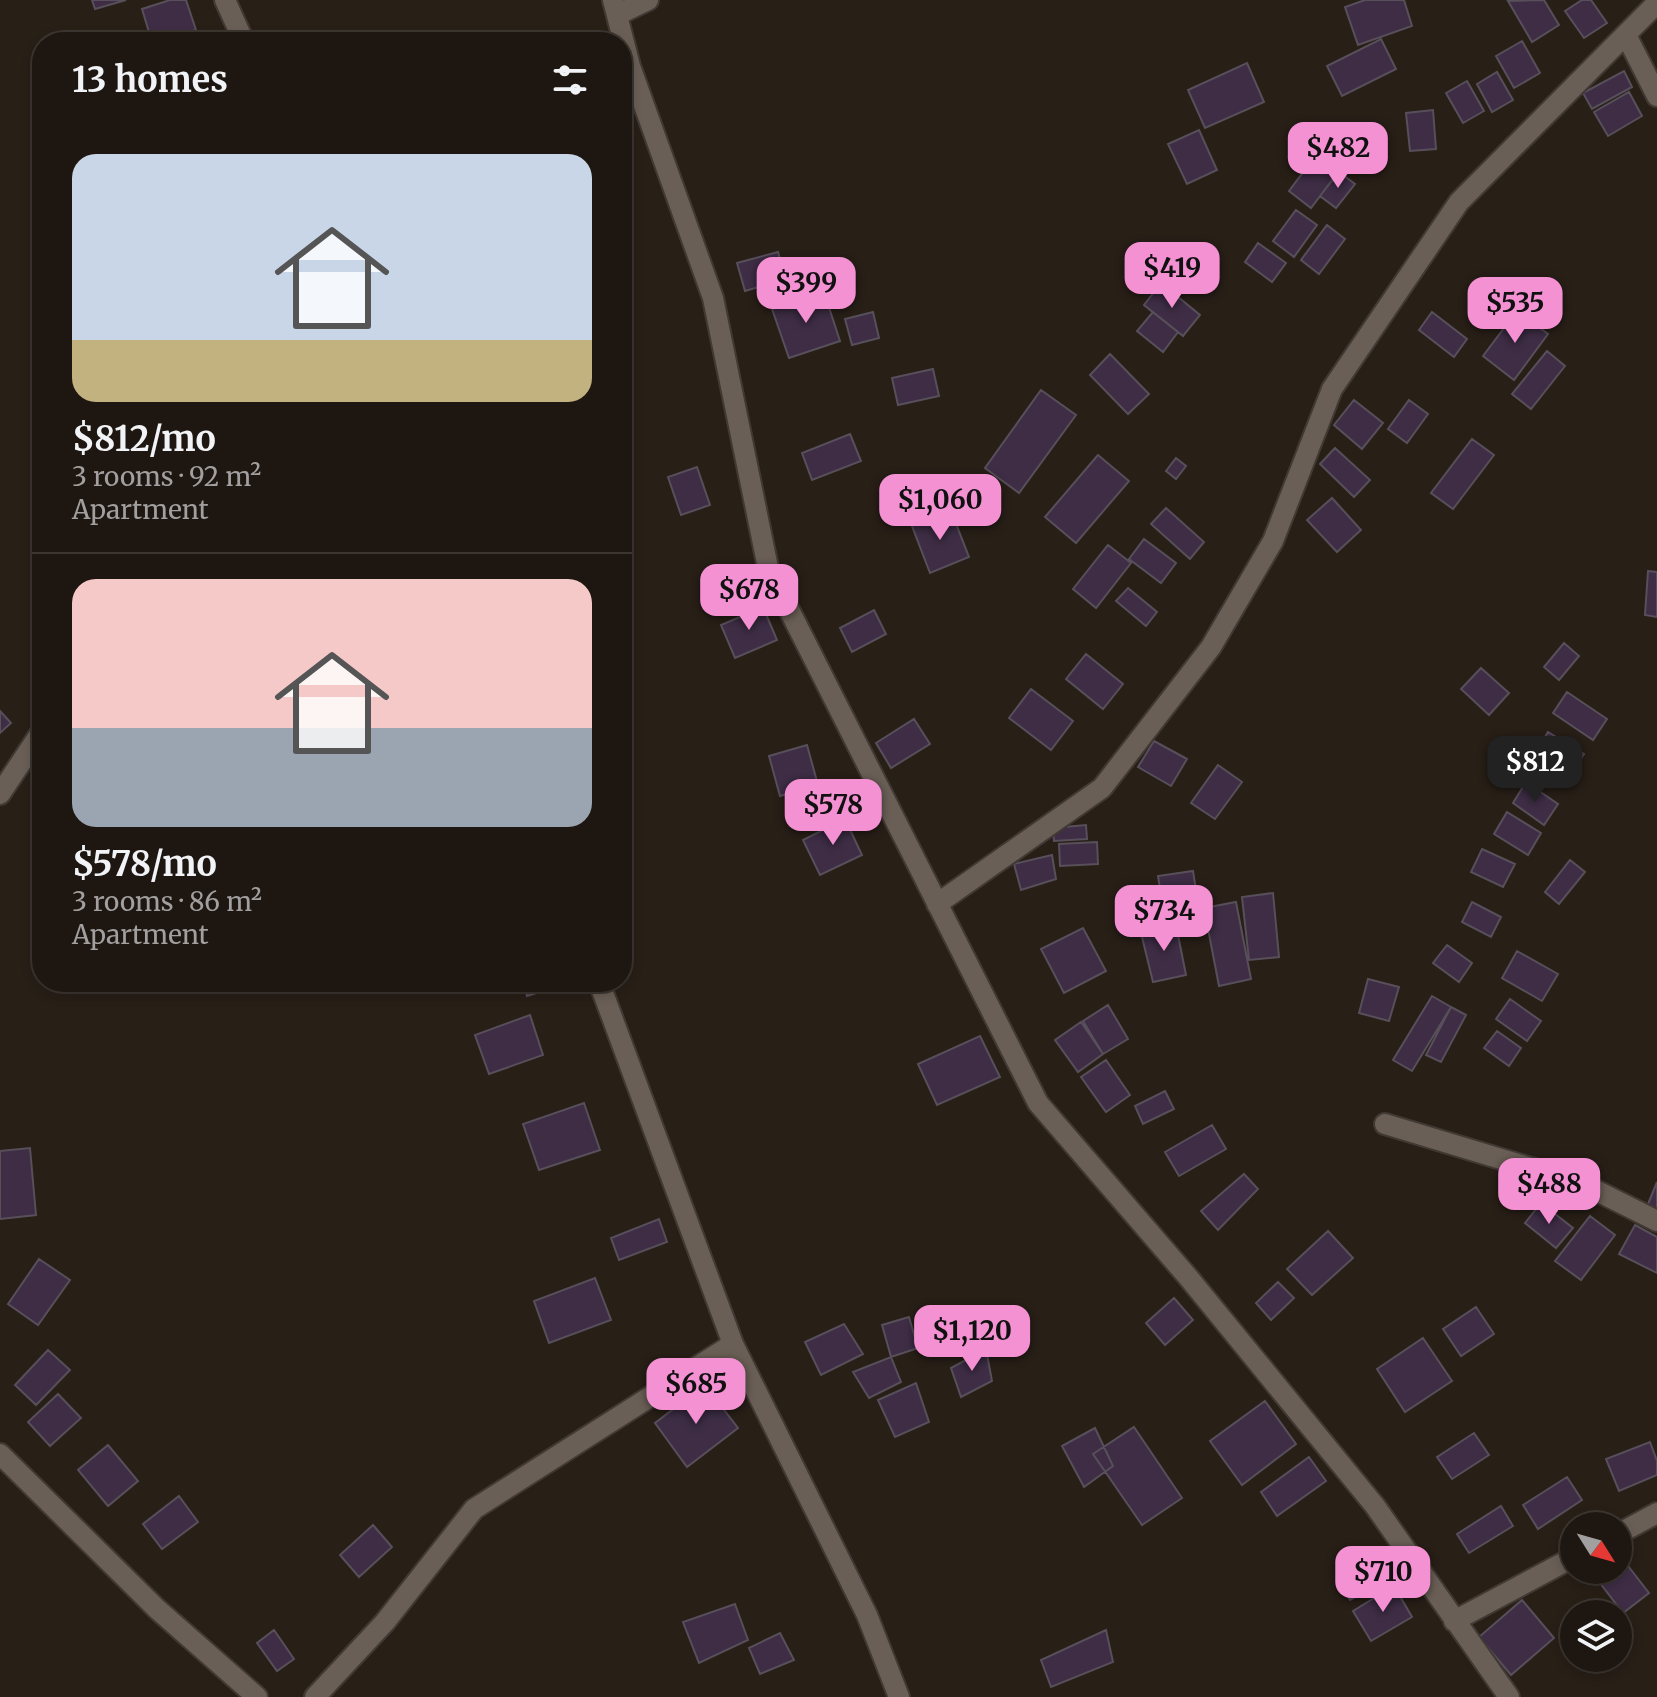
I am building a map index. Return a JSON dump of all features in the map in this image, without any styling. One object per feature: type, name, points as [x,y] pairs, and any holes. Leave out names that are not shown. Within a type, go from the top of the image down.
[{"type":"street","points":[[225,0],[239,32]]},
{"type":"street","points":[[621,32],[615,8],[648,0]]},
{"type":"street","points":[[937,904],[1102,788],[1211,647],[1273,541],[1332,389],[1459,202],[1657,3]]},
{"type":"street","points":[[1626,35],[1657,96]]},
{"type":"street","points":[[632,72],[713,298],[768,568],[1038,1103],[1188,1277],[1375,1506],[1509,1697]]},
{"type":"street","points":[[0,794],[32,746]]},
{"type":"street","points":[[603,992],[733,1344],[867,1615],[899,1697]]},
{"type":"street","points":[[1385,1124],[1581,1183],[1657,1221]]},
{"type":"street","points":[[315,1697],[385,1622],[474,1509],[733,1344]]},
{"type":"street","points":[[0,1454],[157,1609],[257,1697]]},
{"type":"street","points":[[1632,1526],[1657,1513]]},
{"type":"street","points":[[1454,1621],[1560,1564]]},
{"type":"building","points":[[92,0],[126,0],[95,9]]},
{"type":"building","points":[[170,0],[186,0],[196,30],[149,32],[142,9]]},
{"type":"building","points":[[1365,0],[1404,0],[1412,26],[1358,45],[1345,7]]},
{"type":"building","points":[[1544,0],[1559,25],[1532,42],[1508,1]]},
{"type":"building","points":[[1582,0],[1591,0],[1607,23],[1584,38],[1565,11]]},
{"type":"building","points":[[1381,39],[1396,69],[1342,96],[1327,66]]},
{"type":"building","points":[[1522,41],[1540,73],[1514,88],[1496,56]]},
{"type":"building","points":[[1247,63],[1264,102],[1205,128],[1188,90]]},
{"type":"building","points":[[1624,71],[1632,87],[1592,109],[1583,93]]},
{"type":"building","points":[[1497,72],[1513,100],[1492,112],[1477,84]]},
{"type":"building","points":[[1467,81],[1484,111],[1463,123],[1446,93]]},
{"type":"building","points":[[1629,92],[1642,116],[1608,136],[1594,112]]},
{"type":"building","points":[[1433,110],[1436,149],[1410,151],[1406,113]]},
{"type":"building","points":[[1199,130],[1217,170],[1187,184],[1168,144]]},
{"type":"building","points":[[1313,159],[1335,176],[1311,208],[1289,191]]},
{"type":"building","points":[[1339,172],[1355,184],[1336,208],[1320,196]]},
{"type":"building","points":[[1296,210],[1317,225],[1294,257],[1273,241]]},
{"type":"building","points":[[1327,225],[1345,239],[1319,274],[1301,260]]},
{"type":"building","points":[[1258,243],[1286,263],[1272,282],[1245,262]]},
{"type":"building","points":[[778,252],[786,279],[745,291],[737,263]]},
{"type":"building","points":[[1161,283],[1200,315],[1183,336],[1144,305]]},
{"type":"building","points":[[824,292],[840,341],[789,358],[772,309]]},
{"type":"building","points":[[1517,311],[1548,334],[1514,380],[1483,356]]},
{"type":"building","points":[[873,312],[879,338],[852,345],[845,319]]},
{"type":"building","points":[[1153,312],[1178,332],[1163,352],[1137,331]]},
{"type":"building","points":[[1432,312],[1467,339],[1454,357],[1419,330]]},
{"type":"building","points":[[1547,351],[1565,366],[1531,409],[1512,394]]},
{"type":"building","points":[[1110,354],[1149,394],[1128,414],[1090,375]]},
{"type":"building","points":[[933,369],[939,396],[898,405],[892,378]]},
{"type":"building","points":[[1041,390],[1076,415],[1019,493],[985,468]]},
{"type":"building","points":[[1354,400],[1383,423],[1362,449],[1334,425]]},
{"type":"building","points":[[1409,400],[1428,414],[1407,443],[1388,429]]},
{"type":"building","points":[[850,434],[861,461],[812,480],[802,453]]},
{"type":"building","points":[[1472,439],[1494,455],[1453,509],[1431,493]]},
{"type":"building","points":[[1335,448],[1370,480],[1354,497],[1320,464]]},
{"type":"building","points":[[1098,455],[1129,481],[1076,543],[1045,517]]},
{"type":"building","points":[[1176,458],[1186,466],[1176,479],[1166,471]]},
{"type":"building","points":[[697,467],[710,505],[681,515],[668,477]]},
{"type":"building","points":[[1332,498],[1361,530],[1337,552],[1307,520]]},
{"type":"building","points":[[1166,508],[1204,542],[1190,559],[1151,524]]},
{"type":"building","points":[[951,511],[969,557],[930,573],[912,526]]},
{"type":"building","points":[[1144,539],[1176,563],[1161,583],[1129,559]]},
{"type":"building","points":[[1108,545],[1131,563],[1096,608],[1073,589]]},
{"type":"building","points":[[1648,571],[1657,572],[1657,617],[1645,615]]},
{"type":"building","points":[[1128,588],[1157,612],[1146,626],[1116,601]]},
{"type":"building","points":[[763,607],[777,640],[735,658],[721,625]]},
{"type":"building","points":[[874,610],[886,634],[852,652],[840,628]]},
{"type":"building","points":[[1564,643],[1579,656],[1559,680],[1544,667]]},
{"type":"building","points":[[1086,654],[1123,684],[1103,709],[1066,679]]},
{"type":"building","points":[[1481,668],[1509,693],[1489,715],[1461,689]]},
{"type":"building","points":[[1031,689],[1073,721],[1051,750],[1009,718]]},
{"type":"building","points":[[1567,692],[1607,719],[1593,740],[1553,713]]},
{"type":"building","points":[[0,711],[11,723],[0,733]]},
{"type":"building","points":[[914,719],[930,744],[891,768],[876,743]]},
{"type":"building","points":[[1548,732],[1584,754],[1573,771],[1538,749]]},
{"type":"building","points":[[1154,741],[1187,759],[1171,786],[1138,767]]},
{"type":"building","points":[[807,745],[818,785],[780,796],[769,756]]},
{"type":"building","points":[[1218,765],[1242,782],[1215,819],[1191,803]]},
{"type":"building","points":[[1526,782],[1558,804],[1544,825],[1513,803]]},
{"type":"building","points":[[1507,812],[1541,833],[1528,855],[1494,834]]},
{"type":"building","points":[[845,819],[862,855],[820,875],[803,840]]},
{"type":"building","points":[[1086,825],[1087,839],[1054,841],[1053,828]]},
{"type":"building","points":[[1097,842],[1098,864],[1060,866],[1059,844]]},
{"type":"building","points":[[1482,849],[1515,864],[1503,887],[1471,872]]},
{"type":"building","points":[[1052,855],[1056,879],[1021,890],[1014,864]]},
{"type":"building","points":[[1570,860],[1585,872],[1559,904],[1545,892]]},
{"type":"building","points":[[1193,871],[1201,922],[1166,927],[1158,876]]},
{"type":"building","points":[[1273,893],[1279,957],[1249,960],[1242,897]]},
{"type":"building","points":[[1236,902],[1251,979],[1219,986],[1204,908]]},
{"type":"building","points":[[1472,902],[1501,917],[1491,937],[1462,922]]},
{"type":"building","points":[[1176,925],[1186,975],[1153,982],[1141,933]]},
{"type":"building","points":[[1083,928],[1106,971],[1064,993],[1041,949]]},
{"type":"building","points":[[1447,945],[1472,963],[1459,982],[1433,963]]},
{"type":"building","points":[[1517,951],[1558,974],[1542,1001],[1502,978]]},
{"type":"building","points":[[1368,979],[1399,987],[1389,1021],[1359,1013]]},
{"type":"building","points":[[1432,996],[1451,1007],[1412,1071],[1393,1060]]},
{"type":"building","points":[[1510,999],[1541,1021],[1527,1041],[1496,1019]]},
{"type":"building","points":[[1108,1005],[1128,1039],[1103,1054],[1083,1021]]},
{"type":"building","points":[[1451,1007],[1466,1015],[1441,1062],[1426,1055]]},
{"type":"building","points":[[530,1015],[543,1055],[489,1074],[475,1035]]},
{"type":"building","points":[[1081,1022],[1103,1054],[1078,1072],[1055,1040]]},
{"type":"building","points":[[1497,1031],[1521,1048],[1509,1066],[1484,1048]]},
{"type":"building","points":[[980,1036],[1000,1077],[937,1105],[918,1064]]},
{"type":"building","points":[[1106,1060],[1130,1095],[1106,1112],[1081,1077]]},
{"type":"building","points":[[1165,1091],[1174,1109],[1143,1124],[1135,1106]]},
{"type":"building","points":[[584,1103],[600,1150],[539,1170],[523,1124]]},
{"type":"building","points":[[1212,1125],[1226,1149],[1179,1176],[1165,1152]]},
{"type":"building","points":[[30,1148],[36,1215],[0,1219],[0,1151]]},
{"type":"building","points":[[1244,1174],[1258,1189],[1218,1230],[1201,1211]]},
{"type":"building","points":[[1657,1182],[1657,1213],[1646,1209]]},
{"type":"building","points":[[1541,1203],[1573,1228],[1556,1248],[1525,1223]]},
{"type":"building","points":[[1590,1216],[1615,1235],[1581,1280],[1555,1261]]},
{"type":"building","points":[[659,1219],[667,1242],[619,1260],[611,1238]]},
{"type":"building","points":[[1635,1225],[1657,1237],[1657,1273],[1619,1254]]},
{"type":"building","points":[[1328,1231],[1353,1258],[1312,1295],[1287,1269]]},
{"type":"building","points":[[39,1259],[70,1280],[38,1325],[8,1304]]},
{"type":"building","points":[[595,1278],[611,1320],[549,1343],[534,1301]]},
{"type":"building","points":[[1278,1282],[1294,1298],[1271,1320],[1256,1303]]},
{"type":"building","points":[[1174,1298],[1193,1320],[1165,1345],[1146,1323]]},
{"type":"building","points":[[1476,1307],[1494,1334],[1461,1356],[1443,1329]]},
{"type":"building","points":[[909,1317],[918,1348],[891,1357],[882,1325]]},
{"type":"building","points":[[844,1324],[863,1354],[821,1375],[805,1342]]},
{"type":"building","points":[[1423,1338],[1452,1381],[1405,1412],[1377,1369]]},
{"type":"building","points":[[986,1349],[992,1381],[961,1397],[951,1368]]},
{"type":"building","points":[[48,1350],[70,1370],[36,1405],[15,1385]]},
{"type":"building","points":[[891,1357],[901,1382],[869,1398],[853,1372]]},
{"type":"building","points":[[916,1383],[929,1422],[895,1437],[878,1400]]},
{"type":"building","points":[[705,1385],[738,1428],[687,1467],[655,1423]]},
{"type":"building","points":[[58,1394],[81,1418],[50,1446],[28,1422]]},
{"type":"building","points":[[1265,1401],[1296,1444],[1242,1485],[1210,1441]]},
{"type":"building","points":[[1134,1427],[1182,1498],[1142,1525],[1093,1454]]},
{"type":"building","points":[[1095,1428],[1113,1466],[1084,1487],[1062,1446]]},
{"type":"building","points":[[1474,1433],[1489,1455],[1452,1479],[1437,1457]]},
{"type":"building","points":[[1650,1442],[1657,1461],[1657,1475],[1619,1491],[1606,1459]]},
{"type":"building","points":[[108,1445],[138,1481],[108,1506],[78,1470]]},
{"type":"building","points":[[1309,1457],[1326,1481],[1277,1516],[1261,1492]]},
{"type":"building","points":[[1567,1477],[1582,1500],[1538,1529],[1523,1505]]},
{"type":"building","points":[[179,1496],[198,1522],[162,1549],[143,1524]]},
{"type":"building","points":[[1501,1506],[1513,1526],[1469,1553],[1457,1534]]},
{"type":"building","points":[[373,1525],[392,1547],[359,1577],[340,1555]]},
{"type":"building","points":[[1379,1554],[1391,1578],[1350,1600],[1337,1576]]},
{"type":"building","points":[[1632,1571],[1649,1593],[1632,1606],[1632,1600],[1613,1600],[1601,1584],[1632,1584]]},
{"type":"building","points":[[1394,1586],[1412,1617],[1371,1641],[1353,1611]]},
{"type":"building","points":[[1522,1600],[1554,1638],[1511,1675],[1479,1637]]},
{"type":"building","points":[[735,1604],[748,1640],[699,1663],[683,1622]]},
{"type":"building","points":[[274,1630],[294,1659],[277,1671],[257,1643]]},
{"type":"building","points":[[1106,1630],[1113,1662],[1051,1687],[1041,1660]]},
{"type":"building","points":[[780,1633],[794,1660],[760,1674],[749,1648]]}]
